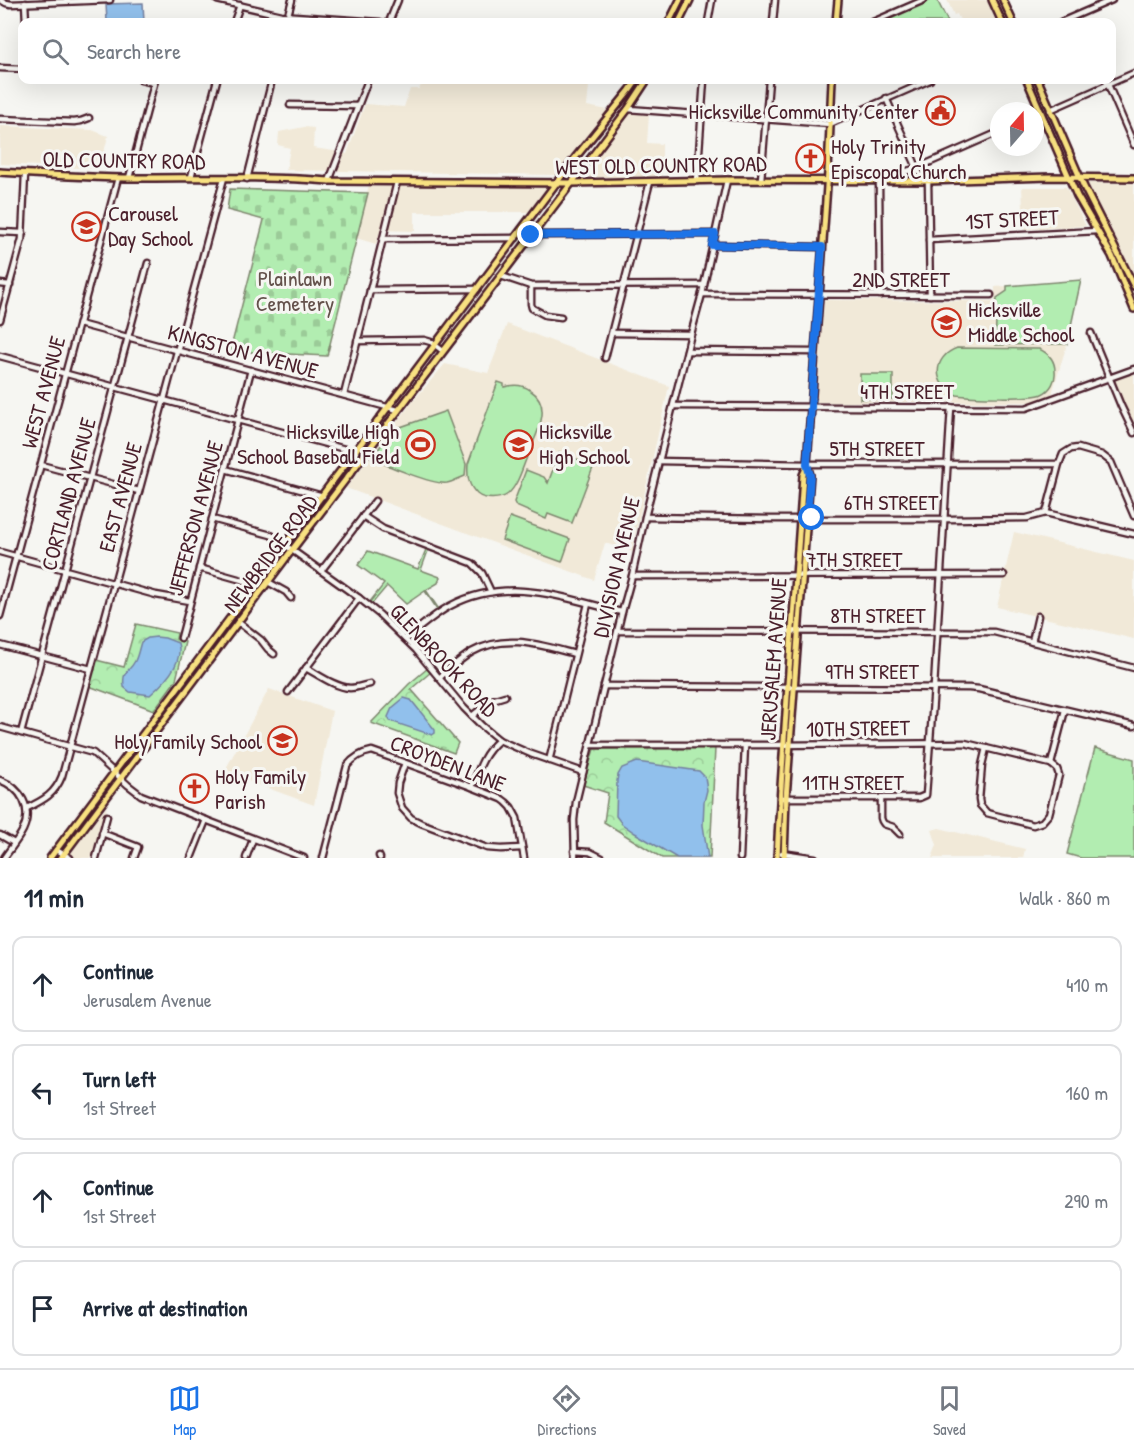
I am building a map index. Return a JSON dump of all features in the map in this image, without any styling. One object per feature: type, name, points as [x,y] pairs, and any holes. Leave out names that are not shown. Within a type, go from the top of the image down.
[{"type":"main road","points":[[671,18],[680,0]]},
{"type":"main road","points":[[681,18],[690,0]]},
{"type":"main road","points":[[836,18],[838,0]]},
{"type":"main road","points":[[992,0],[1000,18]]},
{"type":"main road","points":[[1003,0],[1010,18]]},
{"type":"main road","name":"NEWBRIDGE ROAD","points":[[50,858],[634,84]]},
{"type":"main road","name":"NEWBRIDGE ROAD","points":[[62,856],[628,109],[644,84]]},
{"type":"main road","name":"JERUSALEM AVENUE","points":[[781,855],[787,745],[795,687],[799,632],[803,475],[807,464],[832,84]]},
{"type":"main road","points":[[1029,84],[1036,102]]},
{"type":"main road","points":[[1040,84],[1075,178],[1077,196],[1112,256],[1134,309]]},
{"type":"main road","points":[[623,99],[632,102]]},
{"type":"main road","points":[[1044,119],[1134,286]]},
{"type":"main road","name":"OLD COUNTRY ROAD","points":[[0,172],[118,178],[247,179]]},
{"type":"main road","name":"WEST OLD COUNTRY ROAD","points":[[247,179],[571,183],[1134,178]]},
{"type":"main road","name":"JERUSALEM AVENUE","points":[[787,745],[787,687],[800,576]]},
{"type":"main road","points":[[200,658],[208,663]]},
{"type":"street","points":[[1,0],[10,4],[110,0]]},
{"type":"street","points":[[217,0],[288,15],[327,18]]},
{"type":"street","points":[[287,18],[292,0]]},
{"type":"street","points":[[391,18],[398,0]]},
{"type":"street","points":[[709,18],[712,0]]},
{"type":"street","points":[[773,18],[775,0]]},
{"type":"street","points":[[882,18],[924,0]]},
{"type":"street","points":[[1071,18],[1112,0]]},
{"type":"street","points":[[25,3],[26,18]]},
{"type":"street","points":[[235,18],[240,5]]},
{"type":"street","points":[[0,68],[18,69]]},
{"type":"street","points":[[1116,79],[1134,73]]},
{"type":"street","points":[[129,178],[154,84]]},
{"type":"street","points":[[191,177],[216,84]]},
{"type":"street","points":[[247,179],[271,84]]},
{"type":"street","points":[[329,181],[366,84]]},
{"type":"street","points":[[697,181],[704,84]]},
{"type":"street","points":[[761,180],[769,84]]},
{"type":"street","points":[[628,109],[830,124],[920,84]]},
{"type":"street","points":[[1050,110],[1103,84]]},
{"type":"street","points":[[1108,84],[1134,145]]},
{"type":"street","points":[[886,98],[925,181],[930,295]]},
{"type":"street","points":[[290,105],[357,106]]},
{"type":"street","points":[[0,119],[74,122],[89,118]]},
{"type":"street","points":[[880,295],[879,180],[917,168],[990,136]]},
{"type":"street","points":[[0,320],[23,233],[25,174]]},
{"type":"street","name":"WEST AVENUE","points":[[0,616],[118,178]]},
{"type":"street","name":"EAST AVENUE","points":[[27,808],[43,801],[55,791],[62,776],[224,178]]},
{"type":"street","name":"DIVISION AVENUE","points":[[575,858],[576,802],[658,461],[702,294],[727,180]]},
{"type":"street","points":[[344,395],[397,182]]},
{"type":"street","points":[[605,358],[650,182]]},
{"type":"street","name":"1ST STREET","points":[[929,240],[1097,231]]},
{"type":"street","points":[[0,232],[23,233]]},
{"type":"street","points":[[531,235],[715,234]]},
{"type":"street","points":[[383,238],[516,238]]},
{"type":"street","points":[[712,245],[822,247]]},
{"type":"street","name":"CORTLAND AVENUE","points":[[21,733],[148,263]]},
{"type":"street","points":[[501,276],[531,286],[704,285]]},
{"type":"street","points":[[0,284],[10,285]]},
{"type":"street","points":[[531,286],[532,308],[545,315],[561,317]]},
{"type":"street","points":[[370,290],[477,289]]},
{"type":"street","name":"2ND STREET","points":[[702,294],[992,296]]},
{"type":"street","name":"KINGSTON AVENUE","points":[[78,324],[398,410]]},
{"type":"street","points":[[612,333],[691,334]]},
{"type":"street","points":[[1091,333],[1134,434]]},
{"type":"street","points":[[357,341],[424,340],[443,351]]},
{"type":"street","points":[[687,351],[815,352]]},
{"type":"street","points":[[0,356],[356,452]]},
{"type":"street","name":"4TH STREET","points":[[673,406],[1026,408],[1134,369]]},
{"type":"street","name":"JEFFERSON AVENUE","points":[[181,638],[251,370]]},
{"type":"street","points":[[930,744],[951,408]]},
{"type":"street","points":[[1046,513],[1063,454],[1078,448],[1102,455],[1111,462],[1134,516]]},
{"type":"street","name":"5TH STREET","points":[[658,461],[807,464],[1059,464]]},
{"type":"street","points":[[41,465],[139,491]]},
{"type":"street","points":[[225,469],[323,496]]},
{"type":"street","points":[[321,571],[375,501]]},
{"type":"street","name":"6TH STREET","points":[[645,517],[944,519],[1028,518],[1046,513],[1134,534]]},
{"type":"street","points":[[363,516],[383,530],[472,563],[482,573],[491,592]]},
{"type":"street","name":"GLENBROOK ROAD","points":[[212,519],[271,535],[359,598],[405,639],[472,716],[500,740],[549,761],[583,772]]},
{"type":"street","points":[[0,552],[156,595],[190,601]]},
{"type":"street","points":[[199,568],[256,584]]},
{"type":"street","name":"7TH STREET","points":[[632,576],[1004,575]]},
{"type":"street","points":[[268,582],[286,592],[291,598]]},
{"type":"street","points":[[405,639],[449,606],[472,596],[491,592],[532,591],[622,612]]},
{"type":"street","points":[[288,692],[359,598]]},
{"type":"street","points":[[549,761],[588,604]]},
{"type":"street","points":[[1032,642],[1038,616]]},
{"type":"street","points":[[238,622],[261,640],[274,654]]},
{"type":"street","name":"8TH STREET","points":[[618,631],[994,632],[1134,668]]},
{"type":"street","points":[[439,678],[472,652],[496,643],[528,642],[576,654]]},
{"type":"street","points":[[0,645],[91,669]]},
{"type":"street","points":[[306,668],[342,686],[353,688],[370,684]]},
{"type":"street","name":"9TH STREET","points":[[604,686],[979,688],[1134,726]]},
{"type":"street","points":[[472,716],[492,700],[505,696]]},
{"type":"street","points":[[986,748],[979,799],[983,810],[1033,825],[1042,822],[1049,814],[1059,775],[1052,764],[1065,710]]},
{"type":"street","points":[[0,727],[93,753],[141,795],[304,858]]},
{"type":"street","points":[[472,787],[486,753],[500,740]]},
{"type":"street","name":"10TH STREET","points":[[590,745],[965,743],[1052,764]]},
{"type":"street","name":"11TH STREET","points":[[783,798],[919,798],[926,795],[930,744]]},
{"type":"street","points":[[741,858],[745,745]]},
{"type":"street","name":"CROYDEN LANE","points":[[323,858],[345,772],[351,760],[361,753],[372,751],[502,799],[511,807],[517,818],[524,858]]},
{"type":"street","points":[[405,763],[397,793],[402,808],[411,818],[421,824],[487,848],[522,848]]},
{"type":"street","points":[[0,780],[15,788],[27,808],[26,823],[22,833],[4,858]]},
{"type":"street","points":[[881,799],[882,821],[900,834]]},
{"type":"street","points":[[96,858],[107,816]]},
{"type":"street","points":[[191,858],[206,820]]},
{"type":"street","points":[[102,833],[138,847],[134,858]]},
{"type":"street","points":[[0,835],[14,843]]},
{"type":"street","points":[[246,858],[254,838]]},
{"type":"street","points":[[56,850],[62,856],[70,858]]},
{"type":"street","points":[[574,851],[590,852],[602,858]]},
{"type":"street","points":[[781,855],[815,858]]},
{"type":"shaded area","points":[[947,0],[987,0],[994,18],[959,18],[957,14],[954,15]]},
{"type":"shaded area","points":[[422,84],[571,84],[589,86],[587,106],[608,110],[557,175],[286,170],[290,148],[278,145],[279,132],[304,127],[314,128],[313,148],[347,154],[365,104],[404,107],[410,89],[419,89]]},
{"type":"shaded area","points":[[629,113],[649,115],[647,143],[662,144],[662,177],[580,177]]},
{"type":"shaded area","points":[[0,126],[92,130],[108,136],[100,169],[0,164]]},
{"type":"shaded area","points":[[370,181],[557,183],[535,212],[415,212],[415,231],[381,230],[376,244],[356,238]]},
{"type":"shaded area","points":[[1077,183],[1134,183],[1134,308]]},
{"type":"shaded area","points":[[1022,187],[1066,187],[1086,226],[1024,229]]},
{"type":"shaded area","name":"Hicksville Middle School","points":[[1081,280],[1067,344],[1051,397],[1036,402],[816,402],[824,300],[995,301],[995,287]]},
{"type":"shaded area","name":"Hicksville High School","points":[[507,324],[669,386],[633,544],[636,553],[605,543],[594,580],[346,488],[445,364],[488,373]]},
{"type":"shaded area","points":[[1134,371],[1134,431],[1112,379]]},
{"type":"shaded area","points":[[1014,532],[1134,561],[1134,639],[997,607]]},
{"type":"shaded area","name":"Holy Family School","points":[[269,689],[332,711],[314,805],[224,772]]},
{"type":"shaded area","points":[[107,807],[95,858],[70,858],[63,855]]},
{"type":"shaded area","points":[[939,828],[1025,849],[1023,858],[932,858],[937,845],[932,830]]},
{"type":"green space","points":[[931,0],[937,0],[946,18],[893,18]]},
{"type":"green space","name":"Plainlawn Cemetery","points":[[230,189],[368,193],[327,356],[230,351],[264,220],[227,210]]},
{"type":"green space","points":[[1081,280],[1067,344],[995,345],[997,298],[1007,291],[1007,286]]},
{"type":"green space","points":[[957,348],[1039,349],[1052,360],[1055,367],[1054,381],[1048,390],[1036,396],[957,395],[943,385],[938,372],[943,358]]},
{"type":"green space","points":[[860,374],[893,374],[893,399],[860,399]]},
{"type":"green space","points":[[498,382],[504,384],[504,387],[518,385],[530,390],[541,404],[542,413],[538,431],[514,486],[505,496],[488,498],[477,494],[470,484],[468,464]]},
{"type":"green space","name":"Hicksville High School Baseball Field","points":[[446,411],[466,464],[465,476],[440,483],[409,474],[372,458],[392,430]]},
{"type":"green space","points":[[559,453],[594,465],[572,523],[548,514],[546,519],[516,506],[514,502],[526,470],[544,477],[548,483]]},
{"type":"green space","points":[[510,517],[570,539],[562,562],[502,540]]},
{"type":"green space","points":[[427,547],[429,548],[421,570],[440,577],[438,583],[426,590],[439,612],[425,591],[406,604],[387,586],[371,605],[369,603],[384,584],[358,565],[368,551],[418,569]]},
{"type":"green space","points":[[136,624],[177,633],[176,639],[185,642],[176,680],[154,710],[89,686],[96,660],[124,667]]},
{"type":"green space","points":[[428,668],[431,672],[411,689],[458,743],[454,753],[371,723]]},
{"type":"green space","points":[[715,748],[710,858],[662,858],[604,822],[608,793],[583,785],[594,749]]},
{"type":"green space","points":[[1095,748],[1134,759],[1134,858],[1081,858],[1067,854]]},
{"type":"water","points":[[143,3],[144,18],[107,18],[106,4]]},
{"type":"water","points":[[156,637],[178,643],[178,657],[172,672],[150,695],[130,692],[124,687],[125,674],[135,661],[141,642]]},
{"type":"water","points":[[404,698],[411,700],[435,733],[432,735],[390,721],[388,717],[392,708]]},
{"type":"water","points":[[637,762],[699,771],[705,777],[707,790],[703,825],[708,858],[677,858],[635,833],[622,824],[616,816],[618,775],[622,768]]},
{"type":"place","name":"Hicksville Community Center","points":[[940,111]]},
{"type":"place","name":"Holy Trinity Episcopal Church","points":[[810,159]]},
{"type":"place","name":"Carousel Day School","points":[[87,226]]},
{"type":"place","name":"Hicksville Middle School","points":[[947,322]]},
{"type":"place","name":"Hicksville High School Baseball Field","points":[[420,444]]},
{"type":"place","name":"Hicksville High School","points":[[518,444]]},
{"type":"place","name":"Holy Family School","points":[[283,741]]},
{"type":"place","name":"Holy Family Parish","points":[[194,789]]},
{"type":"route","points":[[531,235],[715,234],[712,245],[822,247],[807,464],[810,475],[807,518],[812,518]]}]
